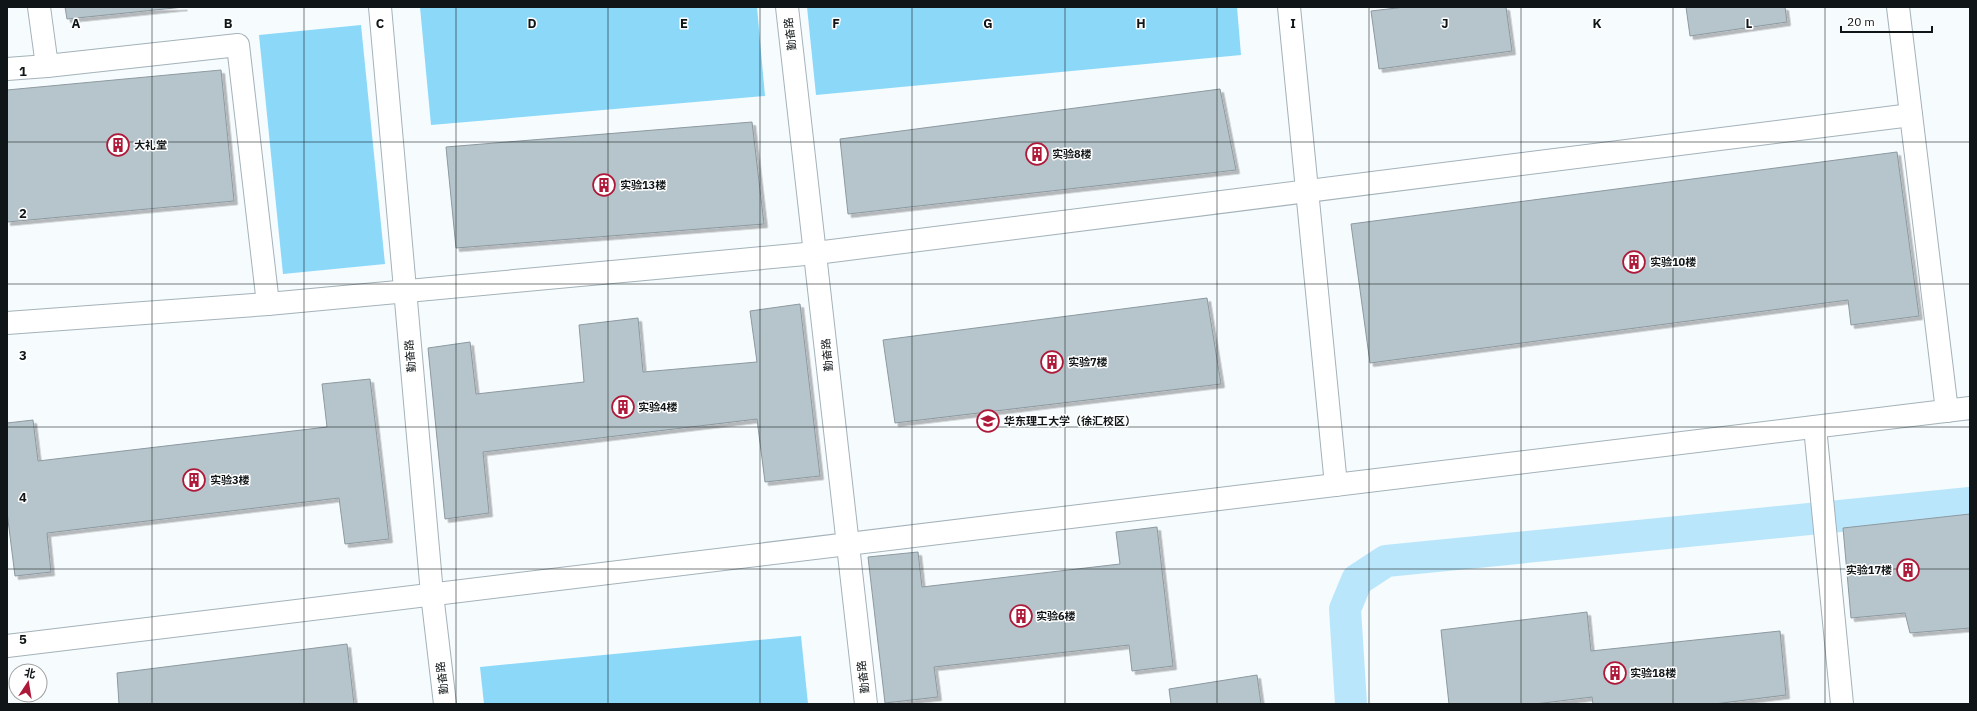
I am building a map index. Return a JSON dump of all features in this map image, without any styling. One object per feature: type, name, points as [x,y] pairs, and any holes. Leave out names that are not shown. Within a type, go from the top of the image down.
[{"type":"street","points":[[39,7],[47,66]]},
{"type":"street","name":"勤奋路","points":[[380,7],[432,594],[445,704]]},
{"type":"street","name":"勤奋路","points":[[787,7],[866,704]]},
{"type":"street","points":[[1289,7],[1336,485]]},
{"type":"street","points":[[1898,7],[1948,411]]},
{"type":"street","points":[[7,69],[238,45],[268,304]]},
{"type":"street","points":[[7,323],[268,304],[816,253],[1911,115]]},
{"type":"street","points":[[7,646],[1970,408]]},
{"type":"street","points":[[1815,427],[1842,704]]},
{"type":"shaded area","points":[[420,7],[757,7],[765,96],[431,125]]},
{"type":"shaded area","points":[[807,7],[1237,7],[1241,55],[816,95]]},
{"type":"shaded area","points":[[361,25],[385,264],[283,274],[259,35]]},
{"type":"shaded area","points":[[801,636],[808,704],[484,704],[480,667]]},
{"type":"building","points":[[65,7],[184,7],[67,19]]},
{"type":"building","points":[[1405,7],[1506,7],[1512,51],[1379,69],[1371,11]]},
{"type":"building","points":[[1686,7],[1785,7],[1787,22],[1690,36]]},
{"type":"building","name":"大礼堂","points":[[221,70],[234,201],[7,222],[7,90]]},
{"type":"building","name":"实验8楼","points":[[1220,89],[1236,170],[848,214],[840,139]]},
{"type":"building","name":"实验13楼","points":[[752,122],[764,224],[456,248],[446,147]]},
{"type":"building","name":"实验10楼","points":[[1897,152],[1919,316],[1851,325],[1848,300],[1370,363],[1351,224]]},
{"type":"building","name":"实验7楼","points":[[1207,298],[1221,384],[895,423],[883,340]]},
{"type":"building","name":"实验4楼","points":[[800,304],[820,476],[765,482],[757,419],[483,452],[489,513],[445,519],[428,348],[470,342],[476,394],[584,382],[579,325],[638,318],[643,372],[757,362],[750,311]]},
{"type":"building","name":"实验3楼","points":[[370,379],[389,539],[345,544],[339,498],[47,533],[51,572],[15,576],[7,512],[7,423],[33,420],[38,461],[327,427],[322,384]]},
{"type":"building","name":"实验17楼","points":[[1970,514],[1970,628],[1910,633],[1905,613],[1851,618],[1843,528]]},
{"type":"building","name":"实验6楼","points":[[1157,527],[1173,666],[1132,671],[1129,645],[934,667],[938,697],[885,703],[868,557],[918,552],[922,587],[1120,564],[1116,532]]},
{"type":"building","name":"实验18楼","points":[[1587,612],[1591,651],[1780,631],[1786,695],[1714,704],[1593,704],[1592,697],[1535,704],[1449,704],[1441,630]]},
{"type":"building","points":[[347,644],[354,704],[119,704],[117,673]]},
{"type":"building","points":[[1257,675],[1261,704],[1171,704],[1169,689]]},
{"type":"waterway","points":[[1351,704],[1345,609],[1357,580],[1386,561],[1970,503]]},
{"type":"place","name":"大礼堂","points":[[118,145]]},
{"type":"place","name":"实验8楼","points":[[1037,154]]},
{"type":"place","name":"实验13楼","points":[[604,185]]},
{"type":"place","name":"实验10楼","points":[[1634,262]]},
{"type":"place","name":"实验7楼","points":[[1052,362]]},
{"type":"place","name":"实验4楼","points":[[623,407]]},
{"type":"place","name":"华东理工大学（徐汇校区）","points":[[988,421]]},
{"type":"place","name":"实验3楼","points":[[194,480]]},
{"type":"place","name":"实验17楼","points":[[1908,570]]},
{"type":"place","name":"实验6楼","points":[[1021,616]]},
{"type":"place","name":"实验18楼","points":[[1615,673]]}]
